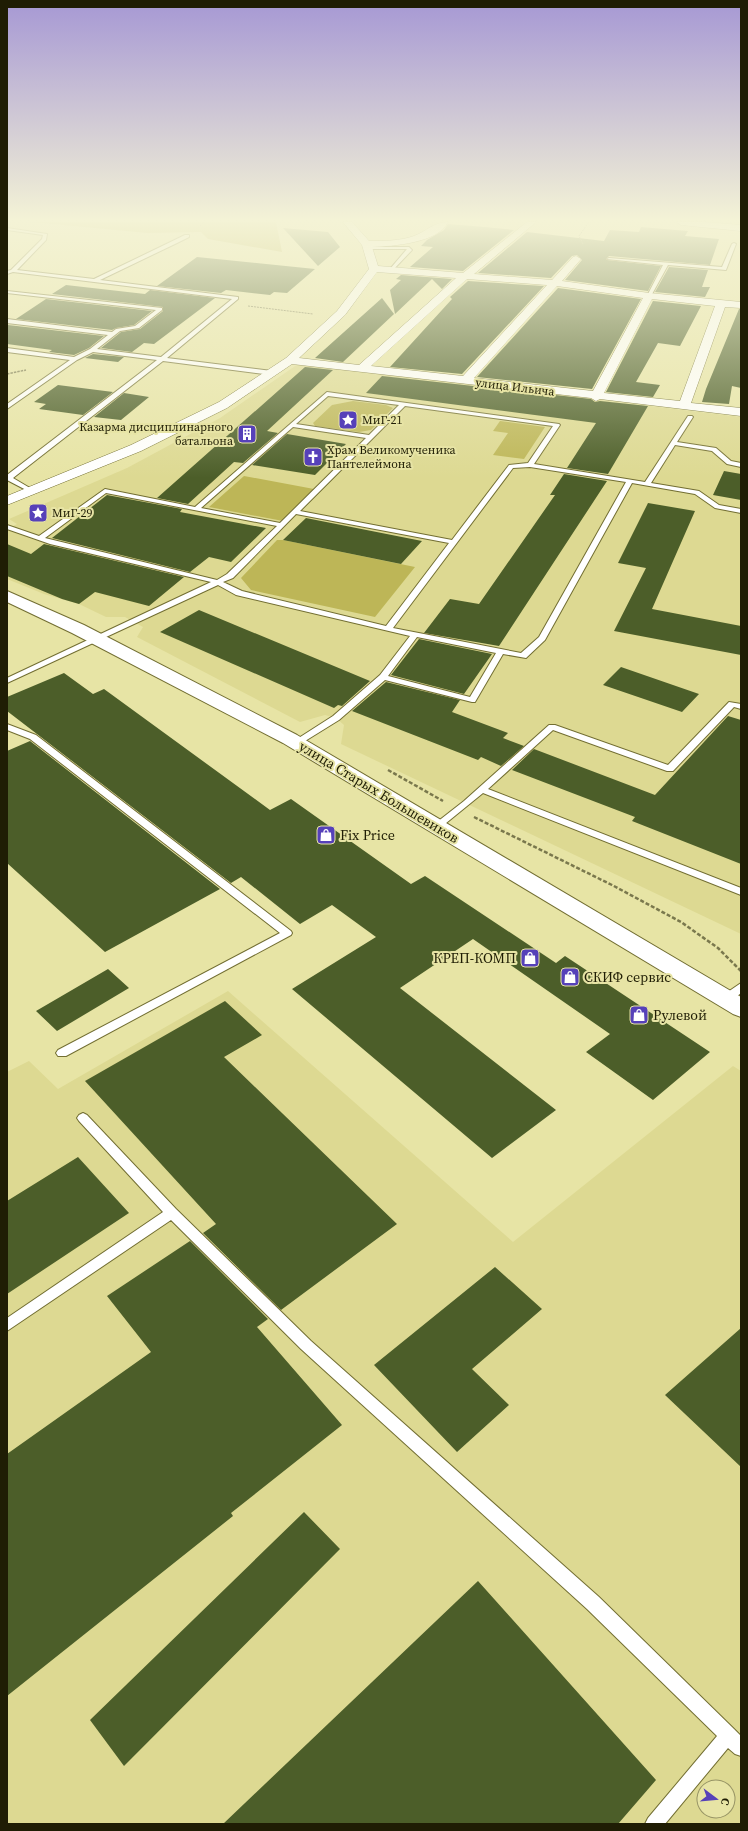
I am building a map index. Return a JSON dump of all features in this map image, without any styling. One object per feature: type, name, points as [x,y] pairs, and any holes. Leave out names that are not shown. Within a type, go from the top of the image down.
[{"type":"street","points":[[7,501],[136,448],[223,405],[290,360],[337,316],[344,307]]},
{"type":"street","points":[[361,369],[430,307]]},
{"type":"street","points":[[465,381],[533,307]]},
{"type":"street","points":[[596,397],[643,307]]},
{"type":"street","points":[[684,406],[719,307]]},
{"type":"street","name":"улица Ильича","points":[[290,360],[596,397],[741,412]]},
{"type":"street","name":"улица Старых Большевиков","points":[[7,596],[95,638],[297,743],[437,826],[736,998]]},
{"type":"lane","points":[[7,407],[75,359],[92,350],[118,330],[137,327],[160,309],[146,307]]},
{"type":"lane","points":[[32,491],[7,478],[162,359],[226,307]]},
{"type":"lane","points":[[7,321],[114,334]]},
{"type":"lane","points":[[7,350],[75,359]]},
{"type":"lane","points":[[92,350],[272,373]]},
{"type":"lane","points":[[196,509],[327,394],[557,425],[530,465]]},
{"type":"lane","points":[[7,681],[95,638],[230,576],[404,404]]},
{"type":"lane","points":[[647,484],[690,417]]},
{"type":"lane","points":[[292,425],[371,437]]},
{"type":"lane","points":[[674,443],[714,449],[729,463],[741,465]]},
{"type":"lane","points":[[388,629],[511,466],[530,465],[697,492],[717,507],[741,511]]},
{"type":"lane","points":[[7,527],[40,539],[218,582],[239,593],[415,635],[523,656],[542,638],[630,481]]},
{"type":"lane","points":[[40,539],[105,491],[282,525]]},
{"type":"lane","points":[[296,512],[453,542]]},
{"type":"lane","points":[[297,743],[336,718],[383,677],[415,635]]},
{"type":"lane","points":[[383,677],[472,700],[501,652]]},
{"type":"lane","points":[[437,826],[483,790],[552,728],[670,769],[732,704],[741,707]]},
{"type":"lane","points":[[7,727],[33,737],[287,933],[62,1053]]},
{"type":"lane","points":[[483,790],[741,892]]},
{"type":"lane","points":[[84,1118],[172,1213],[306,1345],[593,1603],[741,1748]]},
{"type":"lane","points":[[7,1325],[172,1213]]},
{"type":"lane","points":[[654,1824],[728,1735]]},
{"type":"path","points":[[261,307],[337,316]]},
{"type":"shaded area","points":[[298,364],[741,417],[741,934],[341,744],[344,725],[336,718],[325,715],[300,722],[137,637],[143,627],[125,617],[106,617],[79,604],[44,594],[7,579],[7,529],[17,524],[9,519],[127,468],[220,418]]},
{"type":"shaded area","points":[[353,401],[386,405],[393,408],[371,430],[359,432],[315,426],[313,423],[332,405]]},
{"type":"shaded area","points":[[500,421],[545,427],[524,459],[493,455],[508,433],[493,431]]},
{"type":"shaded area","points":[[244,476],[314,489],[283,521],[209,507]]},
{"type":"shaded area","points":[[277,540],[415,567],[375,617],[251,590],[241,578]]},
{"type":"shaded area","points":[[228,991],[513,1242],[733,1066],[741,1071],[741,1824],[7,1824],[7,1072],[29,1061],[58,1089]]},
{"type":"building","points":[[33,307],[121,307],[152,311],[134,325],[112,330],[16,319]]},
{"type":"building","points":[[163,307],[202,307],[154,344],[144,343],[132,352],[101,348],[121,332],[140,329],[163,311]]},
{"type":"building","points":[[371,307],[389,307],[394,314],[343,362],[315,358]]},
{"type":"building","points":[[394,307],[402,307],[395,314]]},
{"type":"building","points":[[444,307],[524,307],[462,374],[390,367]]},
{"type":"building","points":[[540,307],[636,307],[592,389],[477,377]]},
{"type":"building","points":[[650,307],[700,307],[680,346],[658,343],[636,382],[660,385],[653,397],[606,392]]},
{"type":"building","points":[[739,309],[741,309],[741,388],[732,386],[729,404],[702,402],[706,389]]},
{"type":"building","points":[[7,325],[104,336],[89,348],[74,355],[49,352],[52,350],[7,344]]},
{"type":"building","points":[[93,354],[124,357],[118,362],[85,358]]},
{"type":"building","name":"Казарма дисциплинарного батальона","points":[[305,367],[333,370],[267,431],[278,433],[243,463],[234,462],[188,504],[157,498]]},
{"type":"building","points":[[382,376],[591,399],[595,402],[600,401],[648,406],[608,474],[567,468],[596,423],[366,393]]},
{"type":"building","points":[[58,385],[113,392],[83,415],[39,409],[46,404],[34,402]]},
{"type":"building","points":[[124,393],[149,397],[121,420],[94,417]]},
{"type":"building","points":[[287,434],[346,444],[315,475],[252,465]]},
{"type":"building","points":[[724,471],[741,474],[741,500],[713,495]]},
{"type":"building","points":[[564,474],[607,481],[499,646],[424,633],[450,599],[479,604],[555,495],[550,495]]},
{"type":"building","points":[[107,495],[182,509],[180,512],[266,528],[231,562],[209,557],[190,572],[52,538]]},
{"type":"building","points":[[648,503],[695,511],[652,609],[741,626],[741,655],[614,631],[646,568],[618,563]]},
{"type":"building","points":[[306,518],[422,541],[401,564],[283,540]]},
{"type":"building","points":[[7,544],[31,554],[44,544],[184,577],[149,606],[95,592],[79,604],[62,599],[7,576]]},
{"type":"building","points":[[199,610],[370,681],[342,706],[338,705],[334,708],[160,632]]},
{"type":"building","points":[[419,639],[492,654],[464,694],[391,675]]},
{"type":"building","points":[[621,667],[699,694],[682,712],[603,685]]},
{"type":"building","points":[[64,673],[93,694],[104,689],[270,810],[291,799],[411,884],[425,876],[556,963],[565,956],[710,1052],[653,1100],[586,1052],[610,1034],[473,939],[400,988],[556,1110],[492,1158],[292,989],[376,937],[332,905],[300,924],[241,877],[231,883],[7,711],[7,697]]},
{"type":"building","points":[[386,682],[460,700],[452,712],[508,733],[503,738],[524,746],[501,766],[481,757],[478,760],[352,711]]},
{"type":"building","points":[[728,716],[741,720],[741,864],[632,821],[635,817],[512,770],[534,749],[655,795]]},
{"type":"building","points":[[30,741],[220,889],[105,952],[7,863],[7,751]]},
{"type":"building","points":[[108,969],[129,988],[57,1031],[36,1011]]},
{"type":"building","points":[[225,1001],[262,1035],[224,1057],[397,1224],[281,1310],[203,1233],[216,1224],[85,1081]]},
{"type":"building","points":[[78,1157],[129,1213],[7,1294],[7,1201]]},
{"type":"building","points":[[190,1241],[268,1319],[257,1327],[342,1425],[231,1513],[233,1516],[7,1696],[7,1454],[151,1352],[107,1296]]},
{"type":"building","points":[[495,1267],[542,1309],[472,1369],[509,1405],[457,1452],[374,1365]]},
{"type":"building","points":[[741,1328],[741,1467],[665,1395]]},
{"type":"building","points":[[304,1512],[340,1549],[124,1766],[90,1720]]},
{"type":"building","points":[[478,1581],[656,1780],[618,1824],[223,1824]]},
{"type":"place","name":"МиГ-21","points":[[348,420]]},
{"type":"place","name":"Казарма дисциплинарного батальона","points":[[247,434]]},
{"type":"place","name":"Храм Великомученика Пантелеймона","points":[[313,457]]},
{"type":"place","name":"МиГ-29","points":[[38,513]]},
{"type":"place","name":"Fix Price","points":[[326,835]]},
{"type":"place","name":"КРЕП-КОМП","points":[[530,958]]},
{"type":"place","name":"СКИФ сервис","points":[[570,977]]},
{"type":"place","name":"Рулевой","points":[[639,1015]]}]
